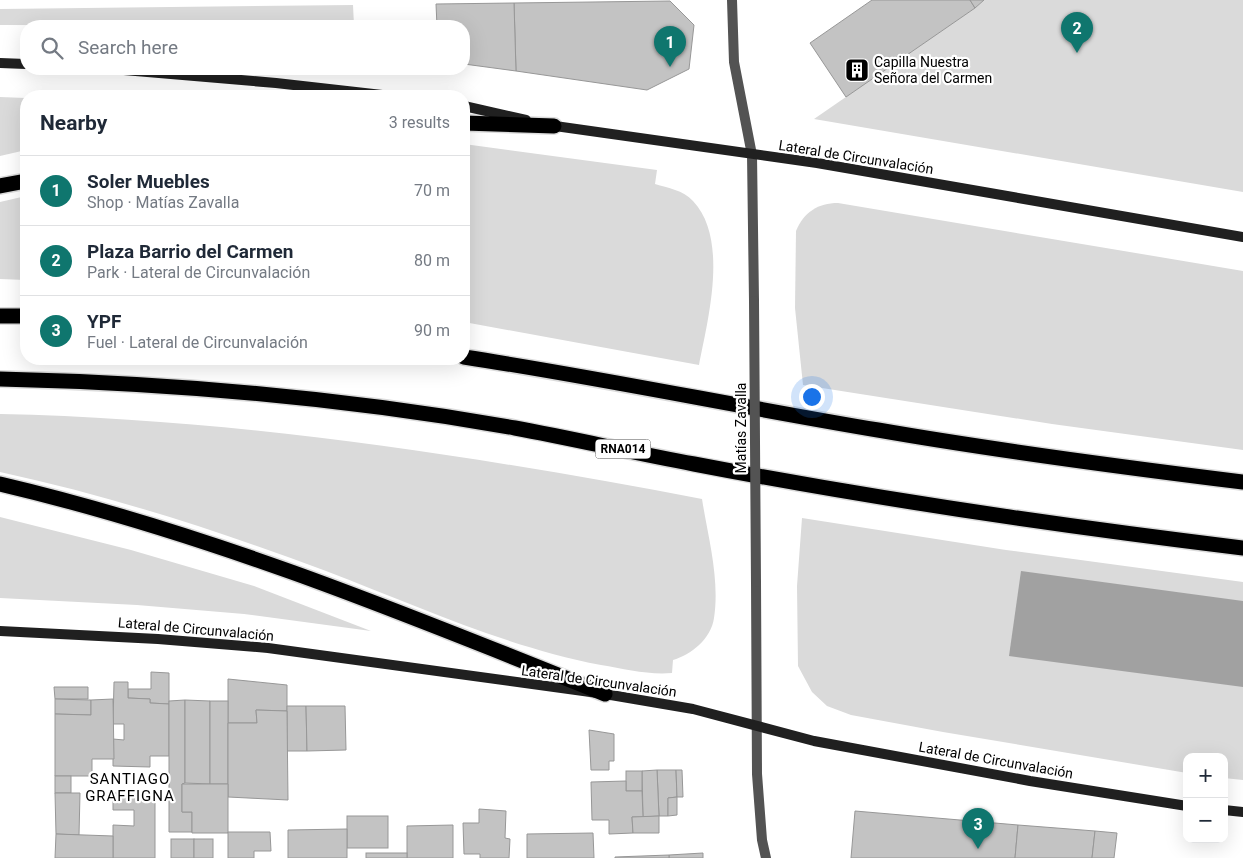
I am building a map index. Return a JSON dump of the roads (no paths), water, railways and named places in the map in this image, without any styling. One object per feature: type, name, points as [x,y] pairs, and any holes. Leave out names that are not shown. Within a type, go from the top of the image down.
[{"type":"highway","points":[[470,123],[554,126]]},
{"type":"highway","points":[[0,186],[20,182]]},
{"type":"highway","points":[[0,316],[20,316]]},
{"type":"highway","points":[[470,358],[592,377],[880,431],[1124,468],[1243,482]]},
{"type":"highway","name":"RNA014","points":[[0,379],[160,387],[386,410],[513,428],[695,464],[972,511],[1243,548]]},
{"type":"highway","points":[[0,484],[133,519],[256,558],[321,581],[605,694]]},
{"type":"street","name":"Matías Zavalla","points":[[732,0],[734,62],[752,155],[756,726],[757,774],[762,840],[766,858]]},
{"type":"street","points":[[0,63],[20,64]]},
{"type":"street","points":[[186,75],[338,90]]},
{"type":"street","name":"Lateral de Circunvalación","points":[[470,107],[554,126],[817,163],[1243,236]]},
{"type":"street","name":"Lateral de Circunvalación","points":[[0,631],[158,639],[268,648],[605,694],[693,709],[814,741],[1020,779],[1183,805]]},
{"type":"street","points":[[1228,810],[1243,812]]},
{"type":"place","name":"Plaza Barrio del Carmen","points":[[1077,53]]},
{"type":"place","name":"Soler Muebles","points":[[670,67]]},
{"type":"place","name":"Capilla Nuestra Señora del Carmen","points":[[857,70]]},
{"type":"place","name":"YPF","points":[[978,849]]},
{"type":"district","name":"SANTIAGO GRAFFIGNA","points":[[130,788]]}]
